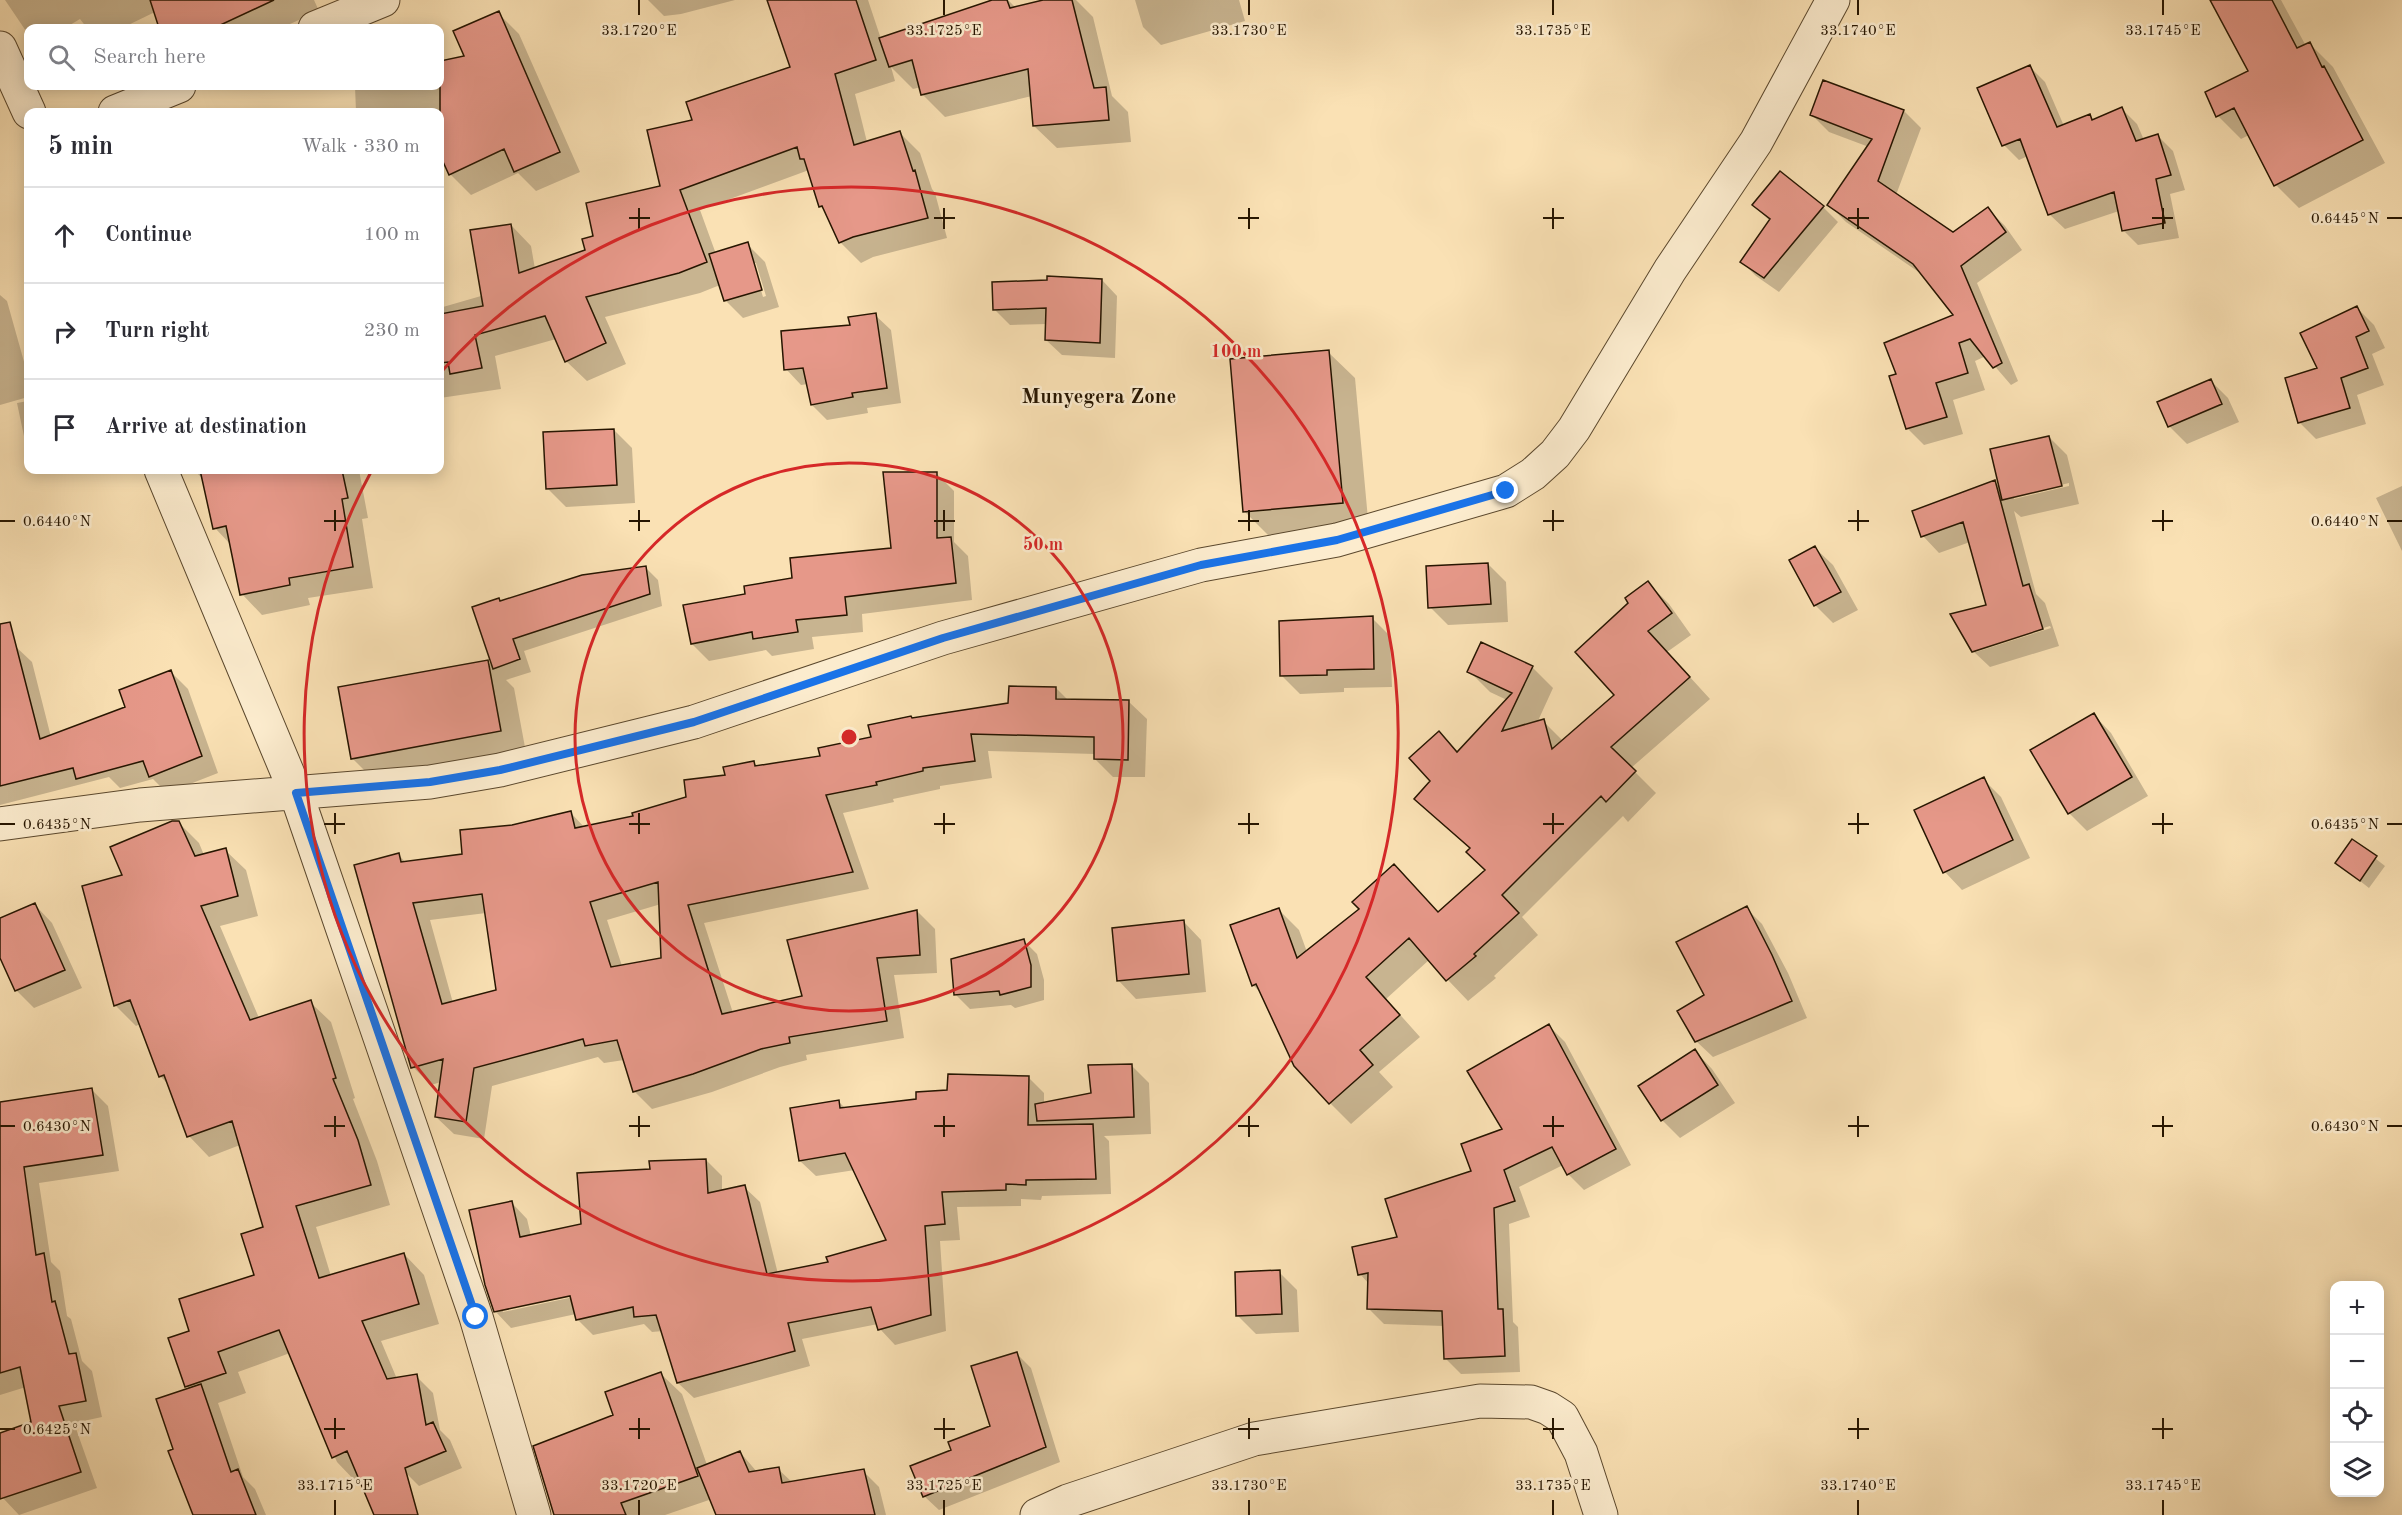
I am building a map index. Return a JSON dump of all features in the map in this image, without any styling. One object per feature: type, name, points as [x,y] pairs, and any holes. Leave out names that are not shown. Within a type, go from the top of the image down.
[{"type":"street","points":[[325,24],[383,0]]},
{"type":"street","points":[[0,824],[140,805],[430,782],[500,770],[694,722],[943,638],[1201,565],[1337,540],[1506,491],[1533,474],[1555,454],[1574,429],[1670,270],[1756,142],[1833,0]]},
{"type":"street","points":[[0,48],[27,108]]},
{"type":"street","points":[[125,108],[169,90]]},
{"type":"street","points":[[163,474],[296,793],[476,1317],[534,1515]]},
{"type":"street","points":[[1037,1515],[1068,1501],[1254,1439],[1480,1401],[1531,1402],[1563,1417],[1581,1453],[1601,1515]]},
{"type":"building","points":[[150,0],[274,0],[223,24],[158,24]]},
{"type":"building","points":[[767,0],[856,0],[876,60],[835,74],[854,145],[900,131],[913,171],[915,170],[928,218],[853,237],[839,243],[822,206],[819,207],[804,159],[800,159],[797,147],[680,190],[707,262],[679,273],[586,297],[606,343],[565,362],[545,316],[475,335],[482,368],[450,374],[448,362],[444,362],[444,313],[483,306],[470,230],[511,224],[519,273],[585,250],[582,239],[593,236],[586,203],[660,186],[647,130],[692,120],[686,102],[790,67]]},
{"type":"building","points":[[992,0],[1007,0],[1010,8],[1043,0],[1072,0],[1094,88],[1106,87],[1109,120],[1033,126],[1028,69],[921,95],[912,60],[889,67],[879,38]]},
{"type":"building","points":[[2210,0],[2272,0],[2297,48],[2310,42],[2363,140],[2274,186],[2234,108],[2216,117],[2205,92],[2248,71]]},
{"type":"building","points":[[499,11],[560,152],[514,172],[504,149],[449,175],[444,164],[444,108],[440,108],[440,90],[444,90],[444,60],[464,56],[453,31]]},
{"type":"building","points":[[2030,65],[2057,127],[2090,114],[2092,120],[2122,107],[2136,141],[2158,134],[2171,175],[2156,179],[2165,223],[2122,231],[2114,192],[2048,215],[2020,139],[2002,146],[1977,88]]},
{"type":"building","points":[[1823,80],[1904,110],[1878,181],[1953,232],[1988,207],[2006,232],[1961,266],[2002,363],[1993,368],[1970,339],[1959,343],[1968,373],[1936,383],[1947,417],[1906,429],[1889,376],[1896,374],[1884,343],[1953,315],[1913,264],[1827,205],[1872,139],[1810,115]]},
{"type":"building","points":[[1780,171],[1824,206],[1764,278],[1740,262],[1770,219],[1752,205]]},
{"type":"building","points":[[748,242],[762,290],[724,301],[709,254]]},
{"type":"building","points":[[1047,276],[1102,279],[1100,343],[1045,340],[1046,308],[993,310],[992,282],[1047,280]]},
{"type":"building","points":[[2357,306],[2369,331],[2356,337],[2368,368],[2341,378],[2350,408],[2298,423],[2285,378],[2317,368],[2300,333]]},
{"type":"building","points":[[876,313],[887,388],[852,393],[853,397],[811,405],[803,368],[784,370],[781,331],[850,325],[848,317]]},
{"type":"building","points":[[1329,350],[1343,503],[1243,512],[1230,359]]},
{"type":"building","points":[[2211,379],[2222,404],[2168,427],[2157,402]]},
{"type":"building","points":[[614,429],[617,485],[546,489],[543,432]]},
{"type":"building","points":[[2049,436],[2062,486],[2002,500],[1990,449]]},
{"type":"building","points":[[883,472],[937,472],[937,538],[951,537],[956,583],[845,597],[847,615],[796,620],[798,632],[753,639],[752,632],[691,644],[683,605],[745,594],[744,586],[792,578],[790,558],[891,548]]},
{"type":"building","points":[[201,474],[343,474],[348,498],[342,499],[353,567],[289,578],[290,585],[240,595],[226,526],[213,529]]},
{"type":"building","points":[[1995,480],[2023,586],[2029,584],[2043,629],[1972,652],[1950,614],[1986,605],[1963,522],[1921,537],[1912,511]]},
{"type":"building","points":[[1815,546],[1841,592],[1814,606],[1789,560]]},
{"type":"building","points":[[1488,563],[1491,604],[1428,608],[1426,566]]},
{"type":"building","points":[[646,566],[650,594],[513,639],[520,659],[493,669],[472,607],[499,598],[500,601],[582,575]]},
{"type":"building","points":[[1648,581],[1672,613],[1648,631],[1690,677],[1611,747],[1636,771],[1606,802],[1601,796],[1502,895],[1519,913],[1474,954],[1476,956],[1446,981],[1409,938],[1366,977],[1400,1015],[1360,1050],[1373,1065],[1329,1104],[1294,1066],[1256,984],[1252,986],[1230,925],[1279,908],[1297,958],[1359,909],[1352,902],[1394,864],[1438,912],[1485,870],[1466,852],[1470,848],[1414,799],[1430,781],[1409,758],[1439,731],[1457,752],[1512,693],[1467,672],[1481,642],[1533,666],[1502,731],[1544,719],[1552,749],[1614,695],[1575,652],[1628,603],[1625,598]]},
{"type":"building","points":[[1373,616],[1374,669],[1327,670],[1327,675],[1280,676],[1279,621]]},
{"type":"building","points":[[10,622],[40,739],[125,707],[119,690],[171,670],[202,756],[149,777],[143,761],[76,779],[73,768],[0,786],[0,624]]},
{"type":"building","points":[[488,660],[501,731],[351,759],[338,687]]},
{"type":"building","points":[[1009,686],[1056,687],[1056,699],[1129,700],[1128,760],[1094,759],[1094,737],[971,734],[975,761],[923,768],[923,771],[876,782],[877,785],[826,795],[853,872],[688,905],[722,1014],[802,996],[787,940],[917,910],[920,955],[877,958],[887,1021],[789,1037],[790,1043],[761,1049],[693,1074],[633,1092],[617,1040],[585,1046],[583,1039],[474,1068],[466,1122],[435,1117],[443,1059],[411,1068],[354,865],[399,853],[401,862],[462,854],[460,830],[512,825],[571,811],[575,828],[633,816],[632,813],[686,797],[684,780],[725,775],[723,767],[754,761],[755,766],[820,756],[818,748],[871,737],[868,725],[911,716],[912,718],[1008,703]],"holes":[[[658,882],[661,958],[611,967],[590,902]],[[482,894],[496,990],[442,1004],[413,903]]]},
{"type":"building","points":[[2094,713],[2132,777],[2068,814],[2030,750]]},
{"type":"building","points":[[1984,777],[2013,840],[1943,873],[1914,810]]},
{"type":"building","points":[[172,821],[179,821],[195,856],[226,848],[238,896],[201,906],[250,1020],[311,1000],[336,1078],[333,1079],[358,1140],[371,1185],[296,1206],[319,1278],[404,1253],[419,1304],[362,1321],[387,1379],[417,1374],[426,1425],[433,1422],[446,1451],[405,1468],[418,1515],[374,1515],[347,1451],[332,1458],[279,1330],[218,1352],[226,1373],[185,1387],[168,1338],[189,1331],[179,1299],[254,1275],[241,1234],[263,1227],[232,1121],[187,1137],[164,1075],[159,1077],[130,1000],[114,1006],[82,886],[122,875],[110,847]]},
{"type":"building","points":[[2352,839],[2377,856],[2360,881],[2335,863]]},
{"type":"building","points":[[35,903],[65,970],[15,991],[0,958],[0,918]]},
{"type":"building","points":[[1747,906],[1792,1001],[1695,1042],[1677,1011],[1704,995],[1676,942]]},
{"type":"building","points":[[1184,920],[1189,974],[1117,981],[1112,928]]},
{"type":"building","points":[[1024,939],[1031,965],[1031,987],[1000,995],[999,991],[954,995],[951,959]]},
{"type":"building","points":[[1549,1024],[1616,1149],[1567,1175],[1552,1147],[1504,1170],[1515,1201],[1494,1208],[1498,1309],[1503,1309],[1505,1356],[1444,1359],[1442,1311],[1367,1309],[1368,1273],[1358,1275],[1352,1247],[1397,1237],[1385,1199],[1471,1171],[1461,1144],[1502,1129],[1467,1071]]},
{"type":"building","points":[[1695,1049],[1718,1085],[1661,1121],[1638,1086]]},
{"type":"building","points":[[1132,1064],[1134,1117],[1037,1121],[1035,1104],[1091,1093],[1088,1065]]},
{"type":"building","points":[[948,1074],[1029,1076],[1028,1125],[1093,1124],[1096,1179],[1026,1180],[1026,1185],[1006,1184],[1006,1190],[942,1192],[945,1224],[925,1226],[931,1315],[878,1330],[871,1307],[788,1323],[795,1351],[677,1383],[656,1315],[634,1317],[633,1307],[576,1320],[570,1296],[494,1312],[485,1285],[469,1210],[512,1201],[520,1237],[581,1224],[577,1173],[650,1169],[649,1161],[706,1159],[708,1193],[745,1185],[767,1274],[828,1262],[826,1257],[886,1240],[845,1153],[799,1161],[790,1108],[839,1100],[840,1108],[916,1099],[916,1092],[947,1090]]},
{"type":"building","points":[[92,1088],[103,1155],[24,1167],[36,1255],[44,1253],[52,1302],[55,1301],[69,1354],[76,1353],[86,1401],[59,1406],[81,1472],[0,1499],[0,1433],[31,1422],[20,1367],[0,1373],[0,1102]]},
{"type":"building","points":[[1280,1270],[1282,1314],[1236,1316],[1235,1272]]},
{"type":"building","points":[[1017,1352],[1046,1447],[923,1497],[910,1466],[951,1450],[948,1442],[990,1426],[971,1366]]},
{"type":"building","points":[[661,1372],[698,1476],[621,1503],[626,1515],[554,1515],[533,1446],[613,1415],[605,1392]]},
{"type":"building","points":[[201,1384],[231,1472],[238,1469],[256,1515],[193,1515],[168,1451],[173,1449],[156,1399]]},
{"type":"building","points":[[740,1451],[749,1472],[779,1467],[782,1483],[864,1469],[875,1515],[716,1515],[697,1468]]},
{"type":"district","name":"Munyegera Zone","points":[[1099,396]]},
{"type":"route","points":[[476,1317],[296,793],[430,782],[500,770],[694,722],[943,638],[1201,565],[1337,540],[1506,491]]}]
